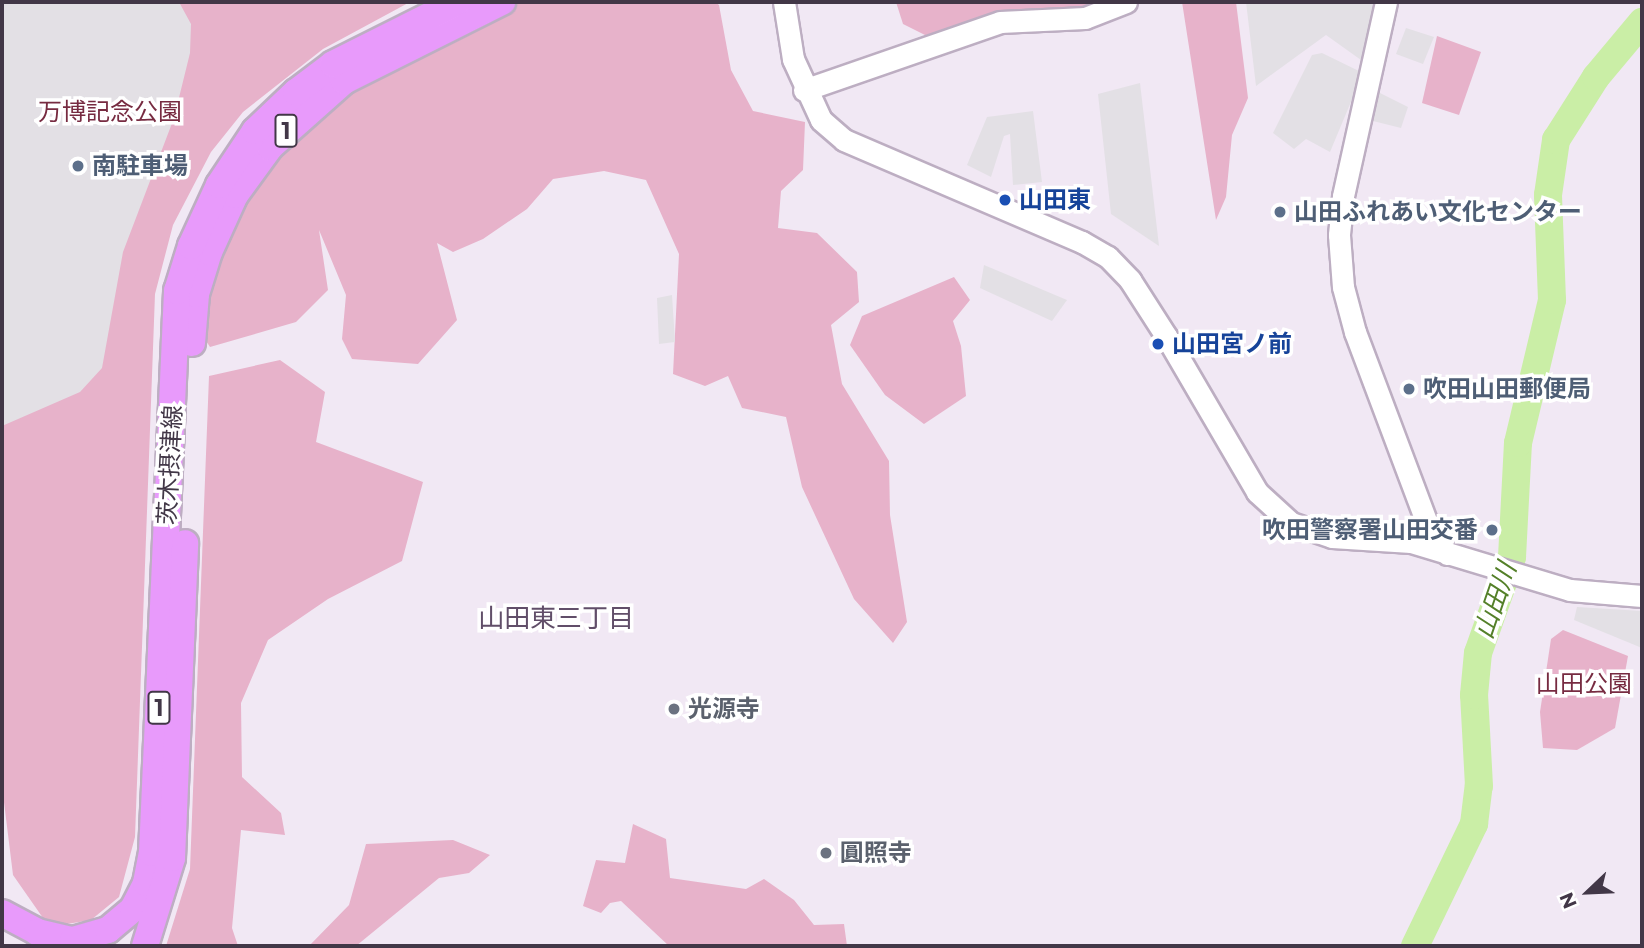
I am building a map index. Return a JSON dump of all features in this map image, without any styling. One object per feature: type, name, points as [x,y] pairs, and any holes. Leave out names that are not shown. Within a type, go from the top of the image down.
[{"type":"main road","name":"茨木摂津線","points":[[2,913],[37,932],[73,940],[108,930],[133,909],[146,883],[152,853],[177,291],[191,246],[219,185],[255,131],[296,92],[333,64],[457,2]]},
{"type":"main road","name":"茨木摂津線","points":[[145,946],[172,858],[192,342],[196,294],[209,251],[235,195],[270,147],[310,108],[344,81],[502,2]]},
{"type":"street","points":[[784,2],[793,59],[804,90],[821,120],[844,140],[1082,242],[1108,257],[1130,280],[1167,336],[1257,492],[1291,523],[1310,534],[1411,542],[1491,569],[1570,590],[1642,596]]},
{"type":"street","points":[[804,90],[1000,22],[1085,18],[1126,2]]},
{"type":"street","points":[[1386,2],[1343,196],[1339,235],[1343,286],[1355,332],[1430,532],[1447,554]]},
{"type":"green space","name":"万博記念公園","points":[[2,2],[410,2],[323,49],[243,112],[211,152],[173,225],[155,294],[135,837],[119,897],[91,920],[67,924],[43,918],[13,875],[2,786]]},
{"type":"green space","points":[[518,2],[715,2],[719,5],[731,70],[753,111],[805,122],[803,170],[781,191],[778,228],[817,233],[857,272],[859,302],[831,325],[842,384],[889,461],[890,515],[907,622],[893,643],[854,599],[802,487],[786,417],[742,408],[728,376],[705,386],[673,374],[679,254],[646,180],[604,171],[553,179],[527,209],[483,239],[453,252],[437,243],[457,320],[418,364],[352,359],[342,339],[346,295],[319,230],[328,290],[296,322],[210,347],[199,330],[224,235],[274,153],[344,90]]},
{"type":"green space","points":[[896,2],[1100,2],[1090,11],[929,37],[903,24]]},
{"type":"green space","points":[[1182,2],[1236,2],[1248,98],[1232,135],[1226,197],[1216,220]]},
{"type":"green space","points":[[1437,36],[1481,52],[1459,115],[1422,103]]},
{"type":"green space","points":[[954,277],[970,300],[953,321],[961,346],[966,396],[924,424],[885,395],[850,345],[862,316]]},
{"type":"green space","points":[[280,360],[325,392],[316,442],[423,482],[402,561],[328,599],[268,640],[241,703],[242,777],[281,813],[285,835],[241,830],[232,928],[238,946],[166,946],[190,869],[209,376]]},
{"type":"green space","name":"山田公園","points":[[1563,630],[1628,656],[1615,728],[1577,750],[1543,748],[1540,712],[1551,639]]},
{"type":"green space","points":[[633,824],[666,839],[670,878],[746,889],[764,879],[794,900],[814,925],[844,924],[847,946],[669,946],[621,901],[610,903],[601,913],[583,906],[596,860],[625,863]]},
{"type":"green space","points":[[453,840],[490,855],[469,873],[439,878],[356,946],[309,946],[349,905],[366,844]]},
{"type":"shaded area","name":"南駐車場","points":[[2,2],[179,2],[191,24],[190,53],[174,118],[123,252],[102,368],[80,392],[2,426]]},
{"type":"shaded area","points":[[1246,2],[1374,2],[1361,60],[1326,35],[1256,86]]},
{"type":"shaded area","points":[[1406,28],[1434,37],[1423,64],[1396,54]]},
{"type":"shaded area","points":[[1322,53],[1363,73],[1330,152],[1306,139],[1294,149],[1273,133],[1312,55]]},
{"type":"shaded area","points":[[1140,83],[1159,246],[1111,214],[1098,94]]},
{"type":"shaded area","points":[[1374,90],[1408,107],[1401,128],[1369,120]]},
{"type":"shaded area","points":[[1033,111],[1042,182],[1013,185],[1010,134],[1004,136],[991,177],[967,165],[987,117]]},
{"type":"shaded area","points":[[984,265],[1067,300],[1052,321],[980,288]]},
{"type":"shaded area","points":[[672,295],[675,342],[659,344],[657,298]]},
{"type":"shaded area","points":[[1577,607],[1642,611],[1642,648],[1574,620]]},
{"type":"waterway","name":"山田川","points":[[1415,946],[1474,824],[1479,786],[1474,695],[1478,653],[1512,557],[1518,443],[1552,300],[1548,195],[1556,140],[1596,77],[1642,22]]},
{"type":"place","name":"南駐車場","points":[[78,166]]},
{"type":"place","name":"山田東","points":[[1005,200]]},
{"type":"place","name":"山田ふれあい文化センター","points":[[1280,212]]},
{"type":"place","name":"山田宮ノ前","points":[[1158,344]]},
{"type":"place","name":"吹田山田郵便局","points":[[1409,389]]},
{"type":"place","name":"吹田警察署山田交番","points":[[1492,530]]},
{"type":"place","name":"光源寺","points":[[674,709]]},
{"type":"place","name":"圓照寺","points":[[826,853]]},
{"type":"district","name":"山田東三丁目","points":[[556,619]]}]
